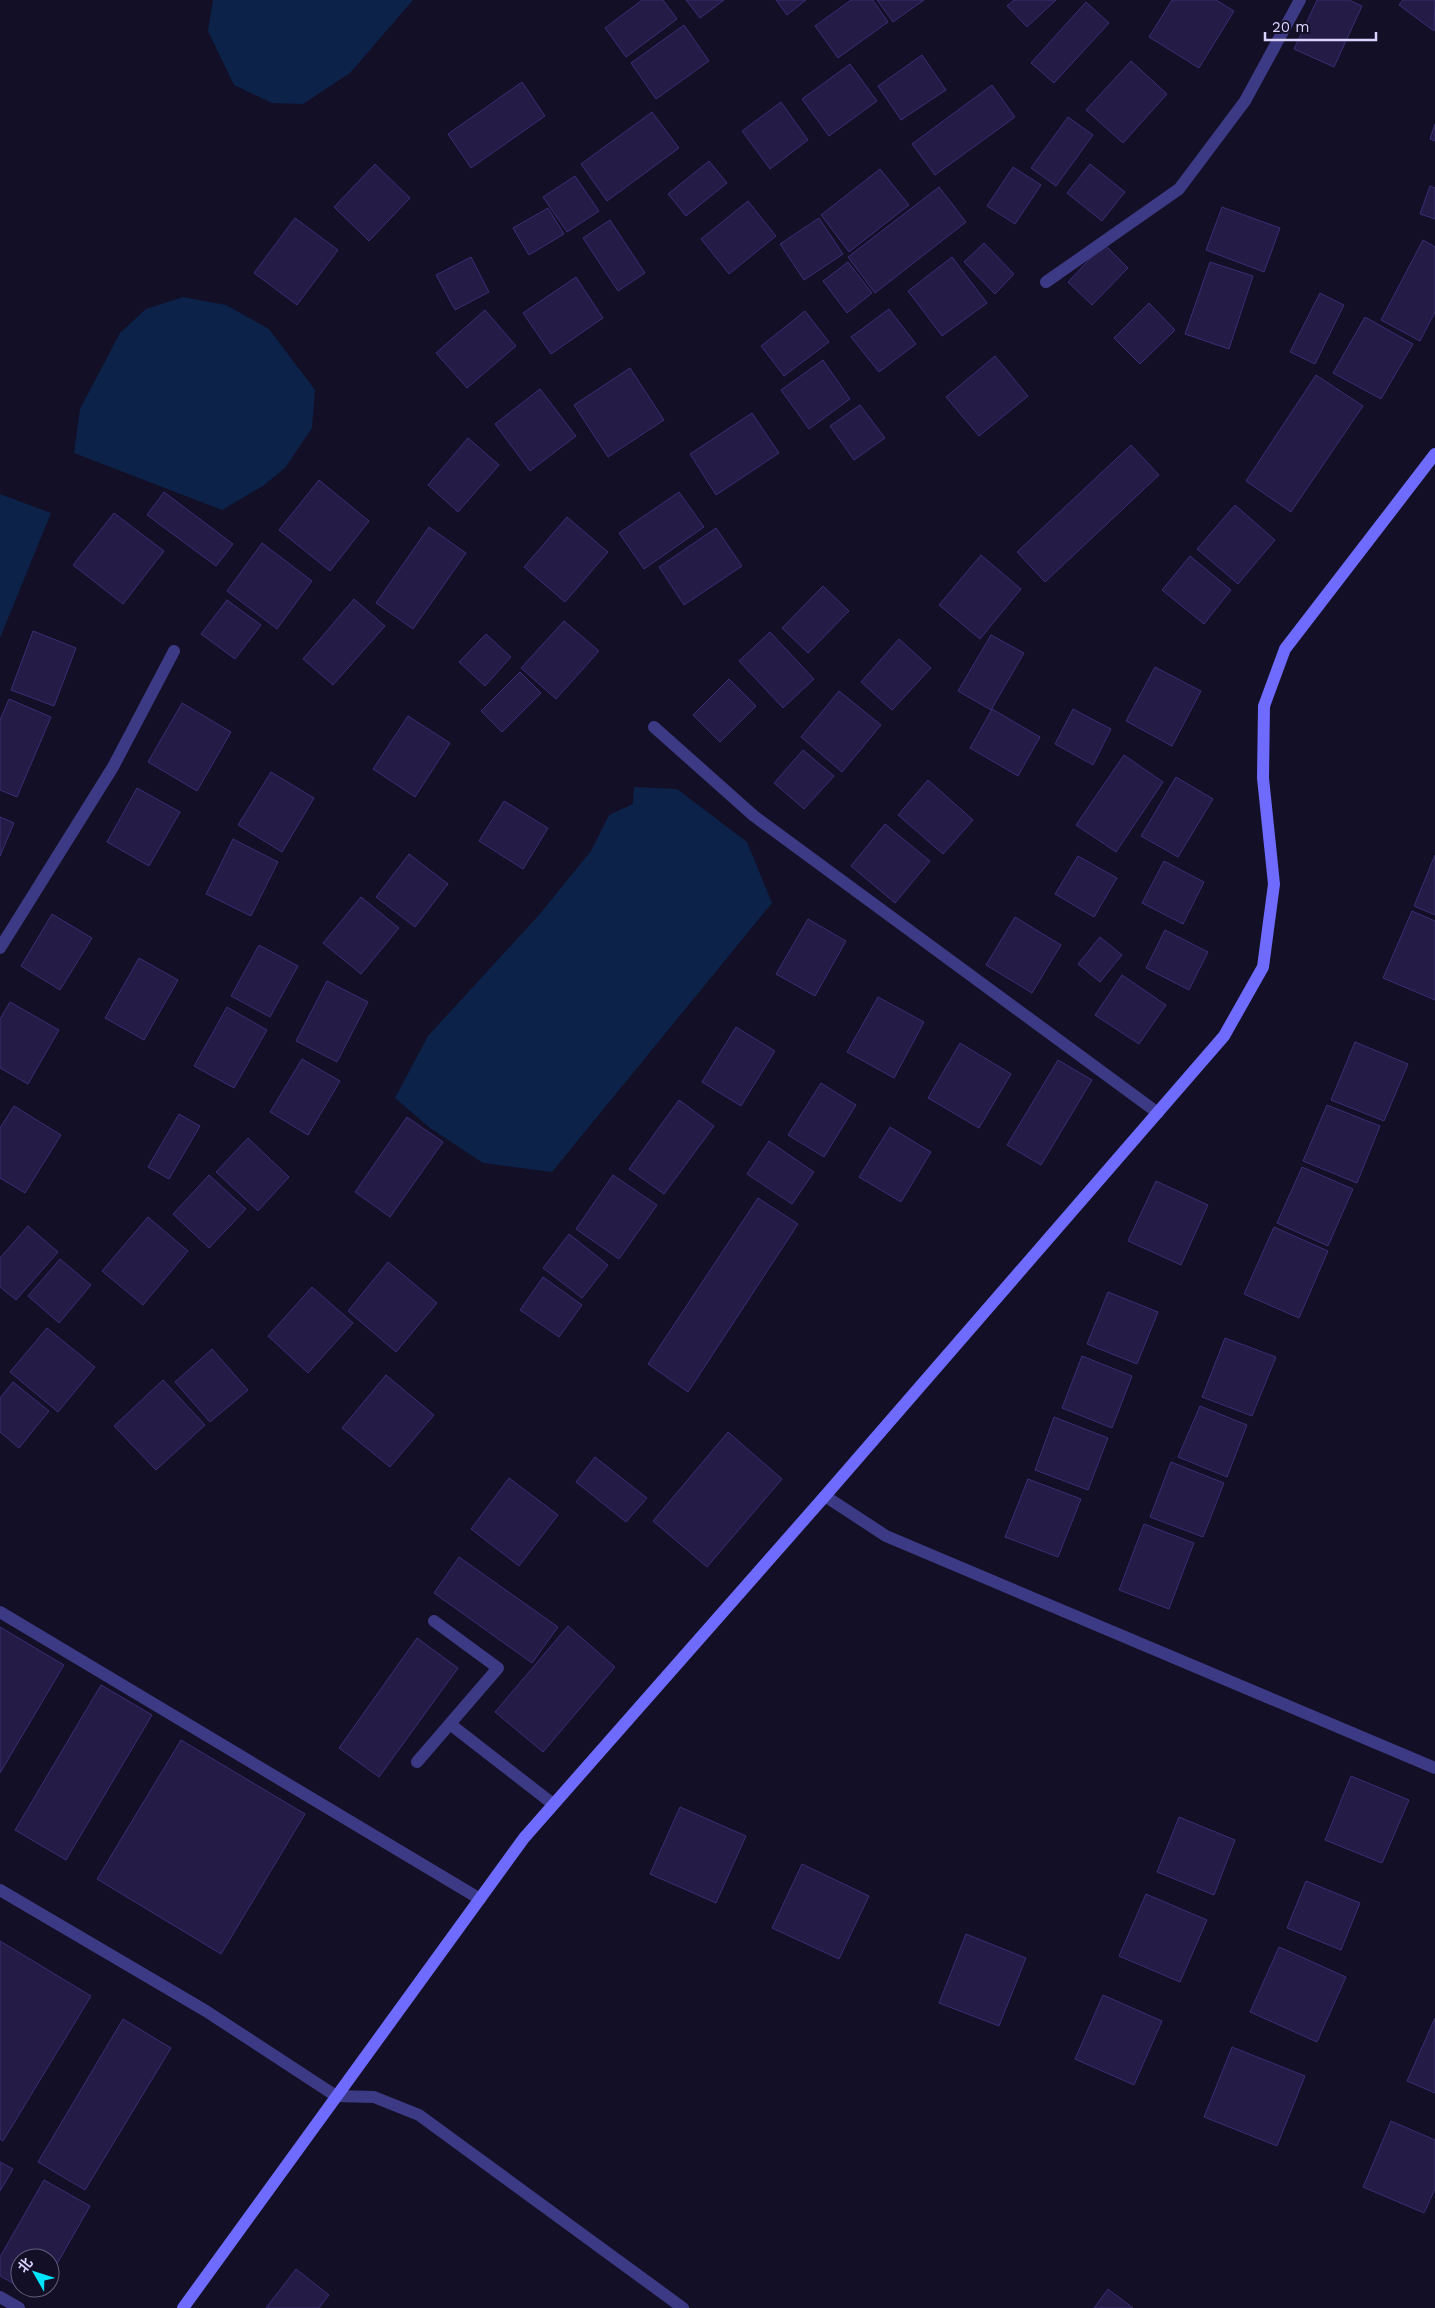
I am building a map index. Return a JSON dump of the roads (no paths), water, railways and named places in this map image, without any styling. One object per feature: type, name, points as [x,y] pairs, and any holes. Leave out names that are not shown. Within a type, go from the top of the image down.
[{"type":"street","points":[[1046,282],[1179,189],[1245,100],[1300,0]]},
{"type":"street","points":[[183,2308],[524,1838],[825,1496],[1224,1036],[1263,966],[1274,884],[1263,778],[1264,706],[1285,649],[1435,454]]},
{"type":"street","points":[[0,948],[113,766],[174,651]]},
{"type":"street","points":[[654,727],[754,816],[1158,1113]]},
{"type":"street","points":[[825,1496],[886,1536],[1435,1768]]},
{"type":"street","points":[[0,1612],[480,1899]]},
{"type":"street","points":[[417,1762],[498,1668],[434,1621]]},
{"type":"street","points":[[450,1724],[553,1804]]},
{"type":"street","points":[[0,1890],[206,2011],[336,2096],[374,2097],[420,2115],[683,2308]]},
{"type":"street","points":[[0,2297],[19,2308]]},
{"type":"water","points":[[213,0],[413,0],[350,73],[303,104],[272,103],[234,85],[208,31]]},
{"type":"water","points":[[183,297],[226,305],[269,329],[315,390],[312,428],[285,468],[263,486],[222,510],[74,453],[80,409],[120,333],[146,309]]},
{"type":"water","points":[[0,494],[51,513],[0,638]]},
{"type":"water","points":[[634,787],[677,789],[747,842],[772,903],[552,1172],[483,1163],[430,1128],[395,1098],[428,1036],[539,915],[591,851],[609,815],[633,804]]}]
